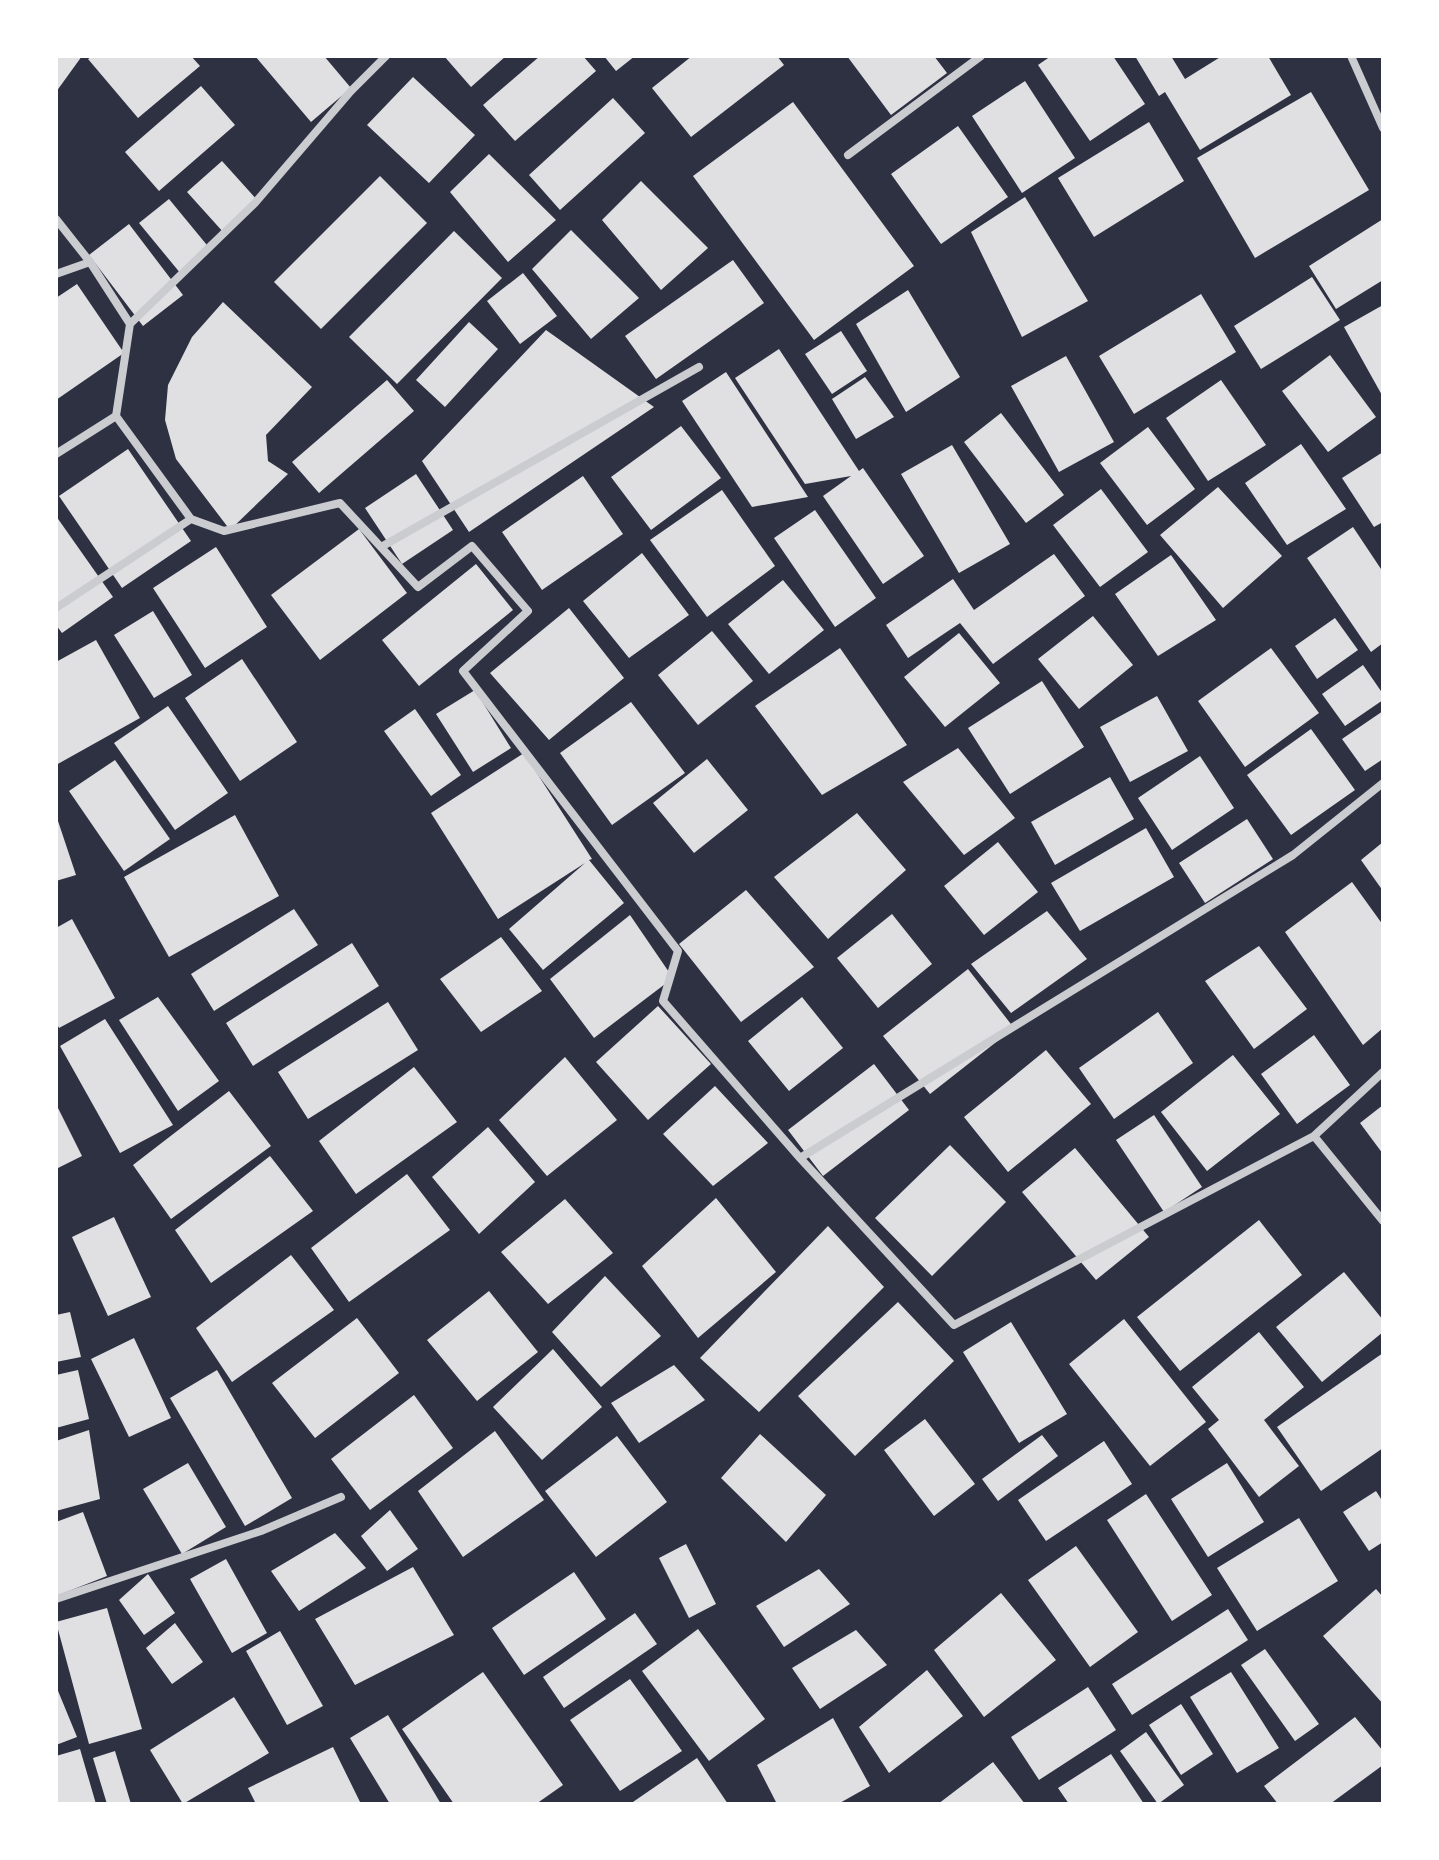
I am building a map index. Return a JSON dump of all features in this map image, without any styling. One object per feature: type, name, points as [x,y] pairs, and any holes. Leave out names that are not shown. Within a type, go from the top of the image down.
[{"type":"street","points":[[386,56],[351,91],[255,203],[130,324],[116,416],[191,519],[224,531],[340,503],[418,587],[472,546],[528,611],[463,671],[678,951],[663,1001],[800,1158],[954,1325],[1314,1136],[1383,1072]]},
{"type":"street","points":[[848,155],[981,56]]},
{"type":"street","points":[[1351,56],[1383,128]]},
{"type":"street","points":[[56,219],[90,262],[130,324]]},
{"type":"street","points":[[56,274],[90,262]]},
{"type":"street","points":[[381,547],[699,367]]},
{"type":"street","points":[[56,454],[116,416]]},
{"type":"street","points":[[56,608],[191,519]]},
{"type":"street","points":[[800,1158],[1293,855],[1383,783]]},
{"type":"street","points":[[1314,1136],[1383,1221]]},
{"type":"street","points":[[56,1599],[261,1531],[341,1497]]},
{"type":"building","points":[[56,56],[82,56],[56,92]]},
{"type":"building","points":[[93,56],[191,56],[200,66],[138,118],[88,59]]},
{"type":"building","points":[[255,56],[324,56],[351,88],[311,122]]},
{"type":"building","points":[[444,56],[506,56],[471,87]]},
{"type":"building","points":[[540,56],[583,56],[596,71],[515,141],[483,105]]},
{"type":"building","points":[[604,56],[635,56],[616,71]]},
{"type":"building","points":[[692,56],[777,56],[784,65],[691,137],[652,88]]},
{"type":"building","points":[[847,56],[934,56],[947,73],[891,115]]},
{"type":"building","points":[[1051,56],[1113,56],[1145,104],[1090,141],[1038,65]]},
{"type":"building","points":[[1135,56],[1171,56],[1185,79],[1222,56],[1268,56],[1291,95],[1200,150],[1165,92],[1159,96]]},
{"type":"building","points":[[413,77],[475,135],[429,183],[367,125]]},
{"type":"building","points":[[1025,81],[1075,158],[1022,193],[972,116]]},
{"type":"building","points":[[201,86],[235,125],[159,191],[125,152]]},
{"type":"building","points":[[1311,92],[1369,190],[1255,258],[1197,158]]},
{"type":"building","points":[[613,98],[645,133],[560,210],[529,175]]},
{"type":"building","points":[[793,102],[914,266],[814,340],[693,176]]},
{"type":"building","points":[[1149,122],[1184,181],[1094,237],[1058,178]]},
{"type":"building","points":[[958,126],[1008,197],[941,244],[891,174]]},
{"type":"building","points":[[489,154],[556,220],[508,262],[450,192]]},
{"type":"building","points":[[222,161],[259,202],[224,233],[187,192]]},
{"type":"building","points":[[380,176],[427,223],[321,329],[274,282]]},
{"type":"building","points":[[641,181],[708,248],[661,290],[602,220]]},
{"type":"building","points":[[1025,197],[1088,301],[1022,337],[971,232]]},
{"type":"building","points":[[169,199],[211,250],[181,274],[139,223]]},
{"type":"building","points":[[1383,219],[1383,280],[1336,309],[1309,266]]},
{"type":"building","points":[[129,224],[183,295],[143,326],[89,255]]},
{"type":"building","points":[[571,230],[639,298],[591,339],[532,269]]},
{"type":"building","points":[[454,231],[502,278],[397,384],[349,337]]},
{"type":"building","points":[[733,260],[764,303],[656,379],[625,336]]},
{"type":"building","points":[[523,273],[557,316],[520,344],[487,301]]},
{"type":"building","points":[[1312,277],[1340,320],[1261,369],[1234,326]]},
{"type":"building","points":[[77,284],[124,353],[56,400],[56,298]]},
{"type":"building","points":[[908,290],[960,377],[906,412],[856,324]]},
{"type":"building","points":[[1201,294],[1236,352],[1134,414],[1099,356]]},
{"type":"building","points":[[223,302],[312,387],[266,435],[268,461],[288,474],[230,530],[176,459],[165,420],[168,385],[192,337]]},
{"type":"building","points":[[1383,305],[1383,397],[1344,327]]},
{"type":"building","points":[[469,322],[498,349],[445,407],[416,380]]},
{"type":"building","points":[[546,330],[654,407],[469,532],[422,461]]},
{"type":"building","points":[[841,331],[867,371],[832,394],[805,354]]},
{"type":"building","points":[[779,349],[859,471],[863,468],[924,556],[883,584],[823,496],[851,476],[805,484],[735,378]]},
{"type":"building","points":[[1330,355],[1376,417],[1328,452],[1282,391]]},
{"type":"building","points":[[1066,356],[1114,442],[1059,472],[1011,386]]},
{"type":"building","points":[[726,372],[808,497],[752,507],[682,401]]},
{"type":"building","points":[[865,377],[894,417],[856,439],[832,399]]},
{"type":"building","points":[[387,380],[414,411],[319,493],[292,462]]},
{"type":"building","points":[[1221,380],[1266,445],[1208,481],[1166,418]]},
{"type":"building","points":[[1001,413],[1064,495],[1026,523],[964,442]]},
{"type":"building","points":[[681,426],[721,478],[651,530],[611,477]]},
{"type":"building","points":[[1148,427],[1195,489],[1147,525],[1100,463]]},
{"type":"building","points":[[1301,444],[1346,509],[1287,545],[1245,483]]},
{"type":"building","points":[[952,445],[1010,544],[959,573],[901,474]]},
{"type":"building","points":[[128,449],[191,541],[122,588],[59,496]]},
{"type":"building","points":[[1383,452],[1383,522],[1374,527],[1342,478]]},
{"type":"building","points":[[416,474],[453,530],[402,564],[365,508]]},
{"type":"building","points":[[583,476],[623,534],[542,590],[502,532]]},
{"type":"building","points":[[1218,487],[1282,556],[1223,608],[1160,535]]},
{"type":"building","points":[[1101,489],[1148,552],[1100,587],[1053,525]]},
{"type":"building","points":[[722,490],[775,566],[707,617],[650,540]]},
{"type":"building","points":[[815,510],[876,598],[835,627],[774,538]]},
{"type":"building","points":[[56,516],[113,597],[62,633],[56,625]]},
{"type":"building","points":[[1353,527],[1383,572],[1383,643],[1371,652],[1307,558]]},
{"type":"building","points":[[359,529],[407,593],[320,660],[271,595]]},
{"type":"building","points":[[216,547],[267,627],[205,668],[153,588]]},
{"type":"building","points":[[642,553],[689,615],[629,658],[583,601]]},
{"type":"building","points":[[1054,554],[1085,596],[993,664],[960,623],[908,658],[886,625],[953,579],[974,610]]},
{"type":"building","points":[[1171,555],[1216,620],[1158,656],[1115,594]]},
{"type":"building","points":[[476,564],[513,610],[419,686],[382,640]]},
{"type":"building","points":[[783,580],[824,630],[769,674],[728,624]]},
{"type":"building","points":[[569,608],[624,678],[549,740],[490,673]]},
{"type":"building","points":[[153,611],[192,675],[154,698],[114,635]]},
{"type":"building","points":[[1093,616],[1133,665],[1079,709],[1038,659]]},
{"type":"building","points":[[1335,618],[1358,650],[1317,679],[1295,646]]},
{"type":"building","points":[[712,631],[753,681],[698,725],[658,675]]},
{"type":"building","points":[[959,633],[1000,683],[945,727],[904,677]]},
{"type":"building","points":[[96,640],[140,718],[56,765],[56,662]]},
{"type":"building","points":[[840,648],[907,745],[822,795],[755,706]]},
{"type":"building","points":[[1271,648],[1319,713],[1245,767],[1198,701]]},
{"type":"building","points":[[242,659],[297,742],[240,781],[185,698]]},
{"type":"building","points":[[1363,665],[1383,694],[1383,700],[1345,726],[1322,694]]},
{"type":"building","points":[[1042,681],[1084,747],[1010,794],[968,728]]},
{"type":"building","points":[[475,690],[511,748],[473,772],[436,714]]},
{"type":"building","points":[[1157,696],[1188,751],[1130,782],[1100,727]]},
{"type":"building","points":[[631,702],[685,773],[612,825],[560,753]]},
{"type":"building","points":[[168,706],[228,793],[175,830],[114,743]]},
{"type":"building","points":[[415,709],[461,775],[431,796],[384,731]]},
{"type":"building","points":[[1383,711],[1383,759],[1365,771],[1342,739]]},
{"type":"building","points":[[1311,729],[1355,790],[1291,835],[1247,775]]},
{"type":"building","points":[[958,748],[1015,818],[964,855],[903,782]]},
{"type":"building","points":[[524,753],[592,859],[589,860],[624,903],[543,970],[509,929],[585,863],[498,919],[431,813]]},
{"type":"building","points":[[1200,756],[1234,808],[1172,850],[1138,798]]},
{"type":"building","points":[[707,759],[748,810],[694,853],[653,803]]},
{"type":"building","points":[[115,760],[170,839],[124,871],[69,791]]},
{"type":"building","points":[[1110,777],[1134,819],[1055,865],[1031,822]]},
{"type":"building","points":[[857,813],[906,870],[828,939],[774,877]]},
{"type":"building","points":[[235,815],[279,896],[169,957],[124,877]]},
{"type":"building","points":[[1247,819],[1273,859],[1205,903],[1179,863]]},
{"type":"building","points":[[56,822],[76,875],[56,881]]},
{"type":"building","points":[[1146,828],[1174,877],[1080,931],[1051,883]]},
{"type":"building","points":[[998,842],[1038,892],[984,935],[944,886]]},
{"type":"building","points":[[1383,842],[1383,891],[1361,860]]},
{"type":"building","points":[[1352,882],[1383,925],[1383,1028],[1363,1045],[1285,932]]},
{"type":"building","points":[[746,890],[814,967],[741,1022],[679,944]]},
{"type":"building","points":[[294,909],[318,945],[214,1011],[191,974]]},
{"type":"building","points":[[1047,911],[1087,959],[1011,1013],[971,964]]},
{"type":"building","points":[[892,914],[932,964],[878,1008],[837,958]]},
{"type":"building","points":[[630,915],[673,978],[594,1038],[550,979]]},
{"type":"building","points":[[72,919],[115,998],[59,1028],[56,1022],[56,928]]},
{"type":"building","points":[[501,937],[542,991],[481,1032],[440,979]]},
{"type":"building","points":[[352,943],[379,986],[253,1066],[226,1023]]},
{"type":"building","points":[[1259,946],[1307,1009],[1254,1049],[1205,981]]},
{"type":"building","points":[[968,969],[1014,1028],[930,1094],[883,1036]]},
{"type":"building","points":[[158,997],[219,1081],[178,1111],[119,1020]]},
{"type":"building","points":[[802,997],[843,1048],[789,1091],[748,1041]]},
{"type":"building","points":[[388,1002],[418,1050],[308,1119],[278,1072]]},
{"type":"building","points":[[658,1006],[711,1064],[648,1120],[596,1062]]},
{"type":"building","points":[[1158,1012],[1193,1063],[1114,1119],[1079,1068]]},
{"type":"building","points":[[105,1019],[173,1125],[120,1153],[60,1046]]},
{"type":"building","points":[[1314,1035],[1350,1085],[1297,1124],[1261,1074]]},
{"type":"building","points":[[1046,1050],[1091,1104],[1008,1172],[964,1117]]},
{"type":"building","points":[[1233,1055],[1280,1114],[1207,1171],[1161,1112]]},
{"type":"building","points":[[565,1057],[617,1120],[547,1176],[499,1120]]},
{"type":"building","points":[[874,1064],[909,1110],[823,1176],[788,1130]]},
{"type":"building","points":[[414,1067],[457,1122],[356,1194],[319,1141]]},
{"type":"building","points":[[715,1086],[768,1143],[713,1186],[663,1134]]},
{"type":"building","points":[[229,1091],[271,1146],[171,1219],[133,1165]]},
{"type":"building","points":[[56,1104],[82,1156],[56,1169]]},
{"type":"building","points":[[1383,1105],[1383,1154],[1360,1123]]},
{"type":"building","points":[[1154,1115],[1202,1187],[1164,1212],[1116,1140]]},
{"type":"building","points":[[488,1127],[535,1182],[479,1234],[432,1177]]},
{"type":"building","points":[[950,1145],[1006,1202],[932,1276],[875,1218]]},
{"type":"building","points":[[1075,1148],[1149,1237],[1096,1280],[1022,1192]]},
{"type":"building","points":[[270,1156],[313,1211],[211,1283],[175,1230]]},
{"type":"building","points":[[407,1174],[450,1230],[349,1302],[311,1248]]},
{"type":"building","points":[[716,1198],[776,1272],[698,1338],[642,1266]]},
{"type":"building","points":[[565,1199],[613,1253],[548,1304],[501,1252]]},
{"type":"building","points":[[114,1217],[151,1297],[108,1316],[72,1237]]},
{"type":"building","points":[[1259,1220],[1302,1275],[1180,1371],[1137,1317]]},
{"type":"building","points":[[828,1226],[884,1287],[759,1412],[700,1358]]},
{"type":"building","points":[[291,1255],[334,1310],[232,1382],[196,1328]]},
{"type":"building","points":[[1344,1272],[1383,1320],[1383,1332],[1322,1382],[1276,1327]]},
{"type":"building","points":[[605,1276],[661,1336],[601,1387],[552,1332]]},
{"type":"building","points":[[489,1291],[538,1352],[477,1401],[427,1340]]},
{"type":"building","points":[[898,1302],[954,1361],[855,1456],[798,1396]]},
{"type":"building","points":[[70,1312],[81,1357],[56,1362],[56,1315]]},
{"type":"building","points":[[357,1318],[399,1373],[315,1438],[272,1383]]},
{"type":"building","points":[[1124,1319],[1206,1422],[1150,1466],[1069,1364]]},
{"type":"building","points":[[1011,1322],[1067,1414],[1019,1443],[963,1352]]},
{"type":"building","points":[[1259,1332],[1304,1387],[1264,1420],[1299,1466],[1259,1497],[1208,1429],[1219,1420],[1192,1387]]},
{"type":"building","points":[[134,1338],[171,1418],[129,1437],[91,1359]]},
{"type":"building","points":[[553,1349],[602,1407],[542,1460],[493,1407]]},
{"type":"building","points":[[1383,1353],[1383,1448],[1321,1491],[1277,1427]]},
{"type":"building","points":[[674,1365],[705,1400],[639,1443],[611,1403]]},
{"type":"building","points":[[78,1370],[89,1419],[56,1428],[56,1375]]},
{"type":"building","points":[[217,1370],[292,1498],[245,1526],[170,1398]]},
{"type":"building","points":[[414,1395],[453,1448],[370,1510],[331,1459]]},
{"type":"building","points":[[925,1419],[975,1484],[934,1516],[884,1450]]},
{"type":"building","points":[[89,1430],[100,1499],[56,1511],[56,1441]]},
{"type":"building","points":[[495,1431],[544,1500],[463,1557],[418,1491]]},
{"type":"building","points":[[760,1434],[826,1495],[786,1542],[721,1478]]},
{"type":"building","points":[[1042,1435],[1058,1456],[998,1501],[982,1479]]},
{"type":"building","points":[[617,1436],[667,1502],[596,1557],[545,1491]]},
{"type":"building","points":[[1104,1441],[1132,1484],[1046,1541],[1018,1500]]},
{"type":"building","points":[[188,1463],[226,1527],[182,1554],[143,1489]]},
{"type":"building","points":[[1227,1463],[1264,1522],[1208,1557],[1171,1499]]},
{"type":"building","points":[[1376,1491],[1383,1502],[1383,1542],[1369,1551],[1343,1512]]},
{"type":"building","points":[[1146,1494],[1212,1595],[1172,1621],[1107,1520]]},
{"type":"building","points":[[390,1510],[418,1549],[387,1571],[361,1536]]},
{"type":"building","points":[[83,1512],[107,1576],[56,1596],[56,1522]]},
{"type":"building","points":[[1299,1518],[1338,1581],[1257,1631],[1217,1568]]},
{"type":"building","points":[[335,1533],[366,1568],[299,1611],[271,1571]]},
{"type":"building","points":[[686,1544],[716,1604],[689,1618],[659,1558]]},
{"type":"building","points":[[1076,1546],[1138,1632],[1090,1667],[1028,1580]]},
{"type":"building","points":[[226,1559],[267,1633],[232,1653],[190,1579]]},
{"type":"building","points":[[413,1567],[454,1635],[355,1685],[315,1619]]},
{"type":"building","points":[[819,1569],[850,1604],[784,1647],[756,1606]]},
{"type":"building","points":[[574,1572],[606,1619],[524,1675],[492,1628]]},
{"type":"building","points":[[148,1574],[175,1613],[144,1635],[119,1600]]},
{"type":"building","points":[[1376,1589],[1383,1597],[1383,1704],[1323,1636]]},
{"type":"building","points":[[1001,1593],[1056,1660],[984,1717],[934,1650]]},
{"type":"building","points":[[107,1608],[142,1729],[89,1744],[56,1622]]},
{"type":"building","points":[[1228,1609],[1248,1640],[1132,1715],[1112,1684]]},
{"type":"building","points":[[635,1613],[657,1644],[564,1708],[543,1677]]},
{"type":"building","points":[[175,1623],[203,1662],[172,1684],[146,1648]]},
{"type":"building","points":[[698,1629],[765,1719],[709,1761],[642,1671]]},
{"type":"building","points":[[856,1630],[887,1665],[820,1709],[792,1668]]},
{"type":"building","points":[[280,1631],[323,1706],[287,1725],[246,1651]]},
{"type":"building","points":[[1265,1649],[1319,1724],[1295,1741],[1241,1665]]},
{"type":"building","points":[[927,1670],[963,1716],[889,1773],[859,1727]]},
{"type":"building","points":[[483,1672],[563,1785],[536,1804],[454,1804],[402,1729]]},
{"type":"building","points":[[1231,1672],[1279,1748],[1237,1773],[1190,1697]]},
{"type":"building","points":[[630,1679],[682,1751],[620,1791],[570,1720]]},
{"type":"building","points":[[56,1686],[77,1737],[56,1745]]},
{"type":"building","points":[[1088,1687],[1116,1730],[1039,1780],[1011,1737]]},
{"type":"building","points":[[234,1697],[269,1753],[183,1804],[150,1750]]},
{"type":"building","points":[[1181,1704],[1213,1754],[1181,1775],[1149,1725]]},
{"type":"building","points":[[388,1715],[441,1804],[390,1804],[350,1738]]},
{"type":"building","points":[[1355,1717],[1383,1751],[1383,1765],[1330,1804],[1278,1804],[1264,1786]]},
{"type":"building","points":[[833,1718],[870,1786],[838,1804],[777,1804],[757,1765]]},
{"type":"building","points":[[1146,1732],[1184,1785],[1158,1804],[1120,1751]]},
{"type":"building","points":[[333,1747],[361,1804],[256,1804],[248,1788]]},
{"type":"building","points":[[80,1749],[96,1804],[56,1804],[56,1756]]},
{"type":"building","points":[[115,1751],[131,1804],[107,1804],[93,1758]]},
{"type":"building","points":[[1111,1754],[1144,1804],[1069,1804],[1058,1788]]},
{"type":"building","points":[[697,1758],[728,1804],[630,1804]]},
{"type":"building","points":[[993,1762],[1025,1804],[938,1804]]}]
